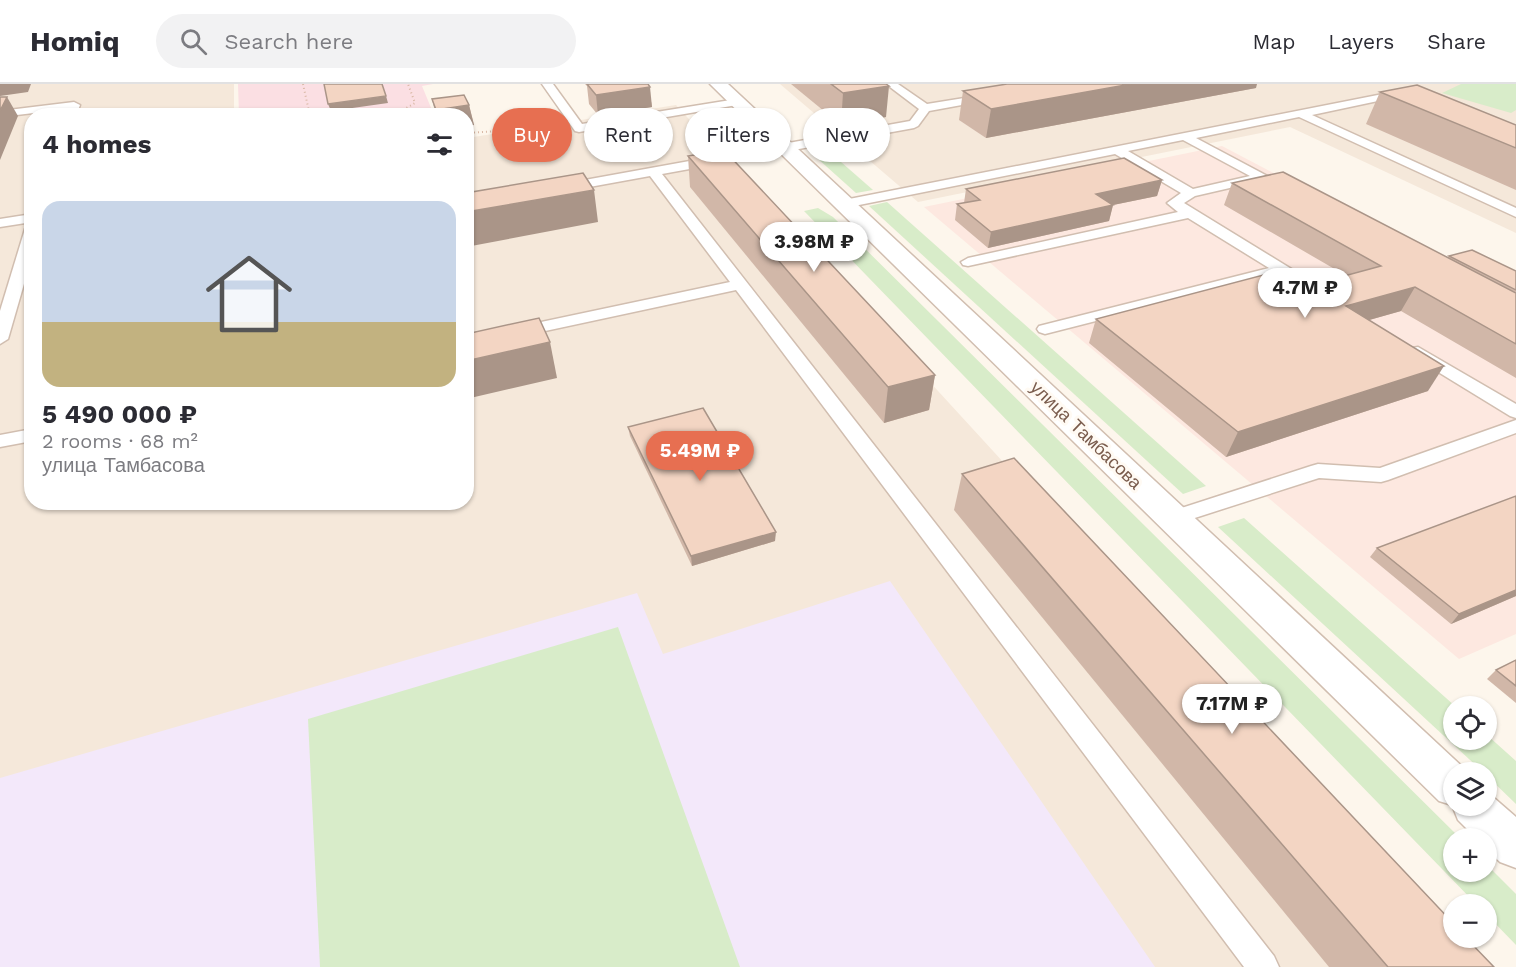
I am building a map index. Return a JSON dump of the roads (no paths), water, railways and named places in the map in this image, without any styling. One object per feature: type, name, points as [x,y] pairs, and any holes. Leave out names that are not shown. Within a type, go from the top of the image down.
[{"type":"street","name":"улица Тамбасова","points":[[728,93],[744,108]]},
{"type":"street","name":"улица Тамбасова","points":[[791,154],[1443,776]]},
{"type":"street","points":[[1483,816],[1516,847]]},
{"type":"lane","points":[[548,84],[579,128],[728,93]]},
{"type":"lane","points":[[891,84],[925,108],[1005,94]]},
{"type":"lane","points":[[844,204],[1393,95],[1414,103]]},
{"type":"lane","points":[[49,108],[74,105],[73,108]]},
{"type":"lane","points":[[791,146],[914,124],[925,108]]},
{"type":"lane","points":[[0,114],[24,111]]},
{"type":"lane","points":[[1301,114],[1516,213]]},
{"type":"lane","points":[[1184,136],[1302,199]]},
{"type":"lane","points":[[1117,150],[1191,193]]},
{"type":"lane","points":[[544,191],[706,162]]},
{"type":"lane","points":[[654,172],[1263,967]]},
{"type":"lane","points":[[1262,177],[1191,193],[1174,203],[1322,293]]},
{"type":"lane","points":[[968,262],[1191,213]]},
{"type":"lane","points":[[0,223],[24,219]]},
{"type":"lane","points":[[0,339],[8,287],[24,248]]},
{"type":"lane","points":[[1045,329],[1283,269]]},
{"type":"lane","points":[[8,287],[24,284]]},
{"type":"lane","points":[[474,341],[740,285]]},
{"type":"lane","points":[[1407,345],[1516,412]]},
{"type":"lane","points":[[1173,518],[1318,471],[1381,475],[1516,426]]},
{"type":"lane","points":[[0,441],[24,436]]}]
